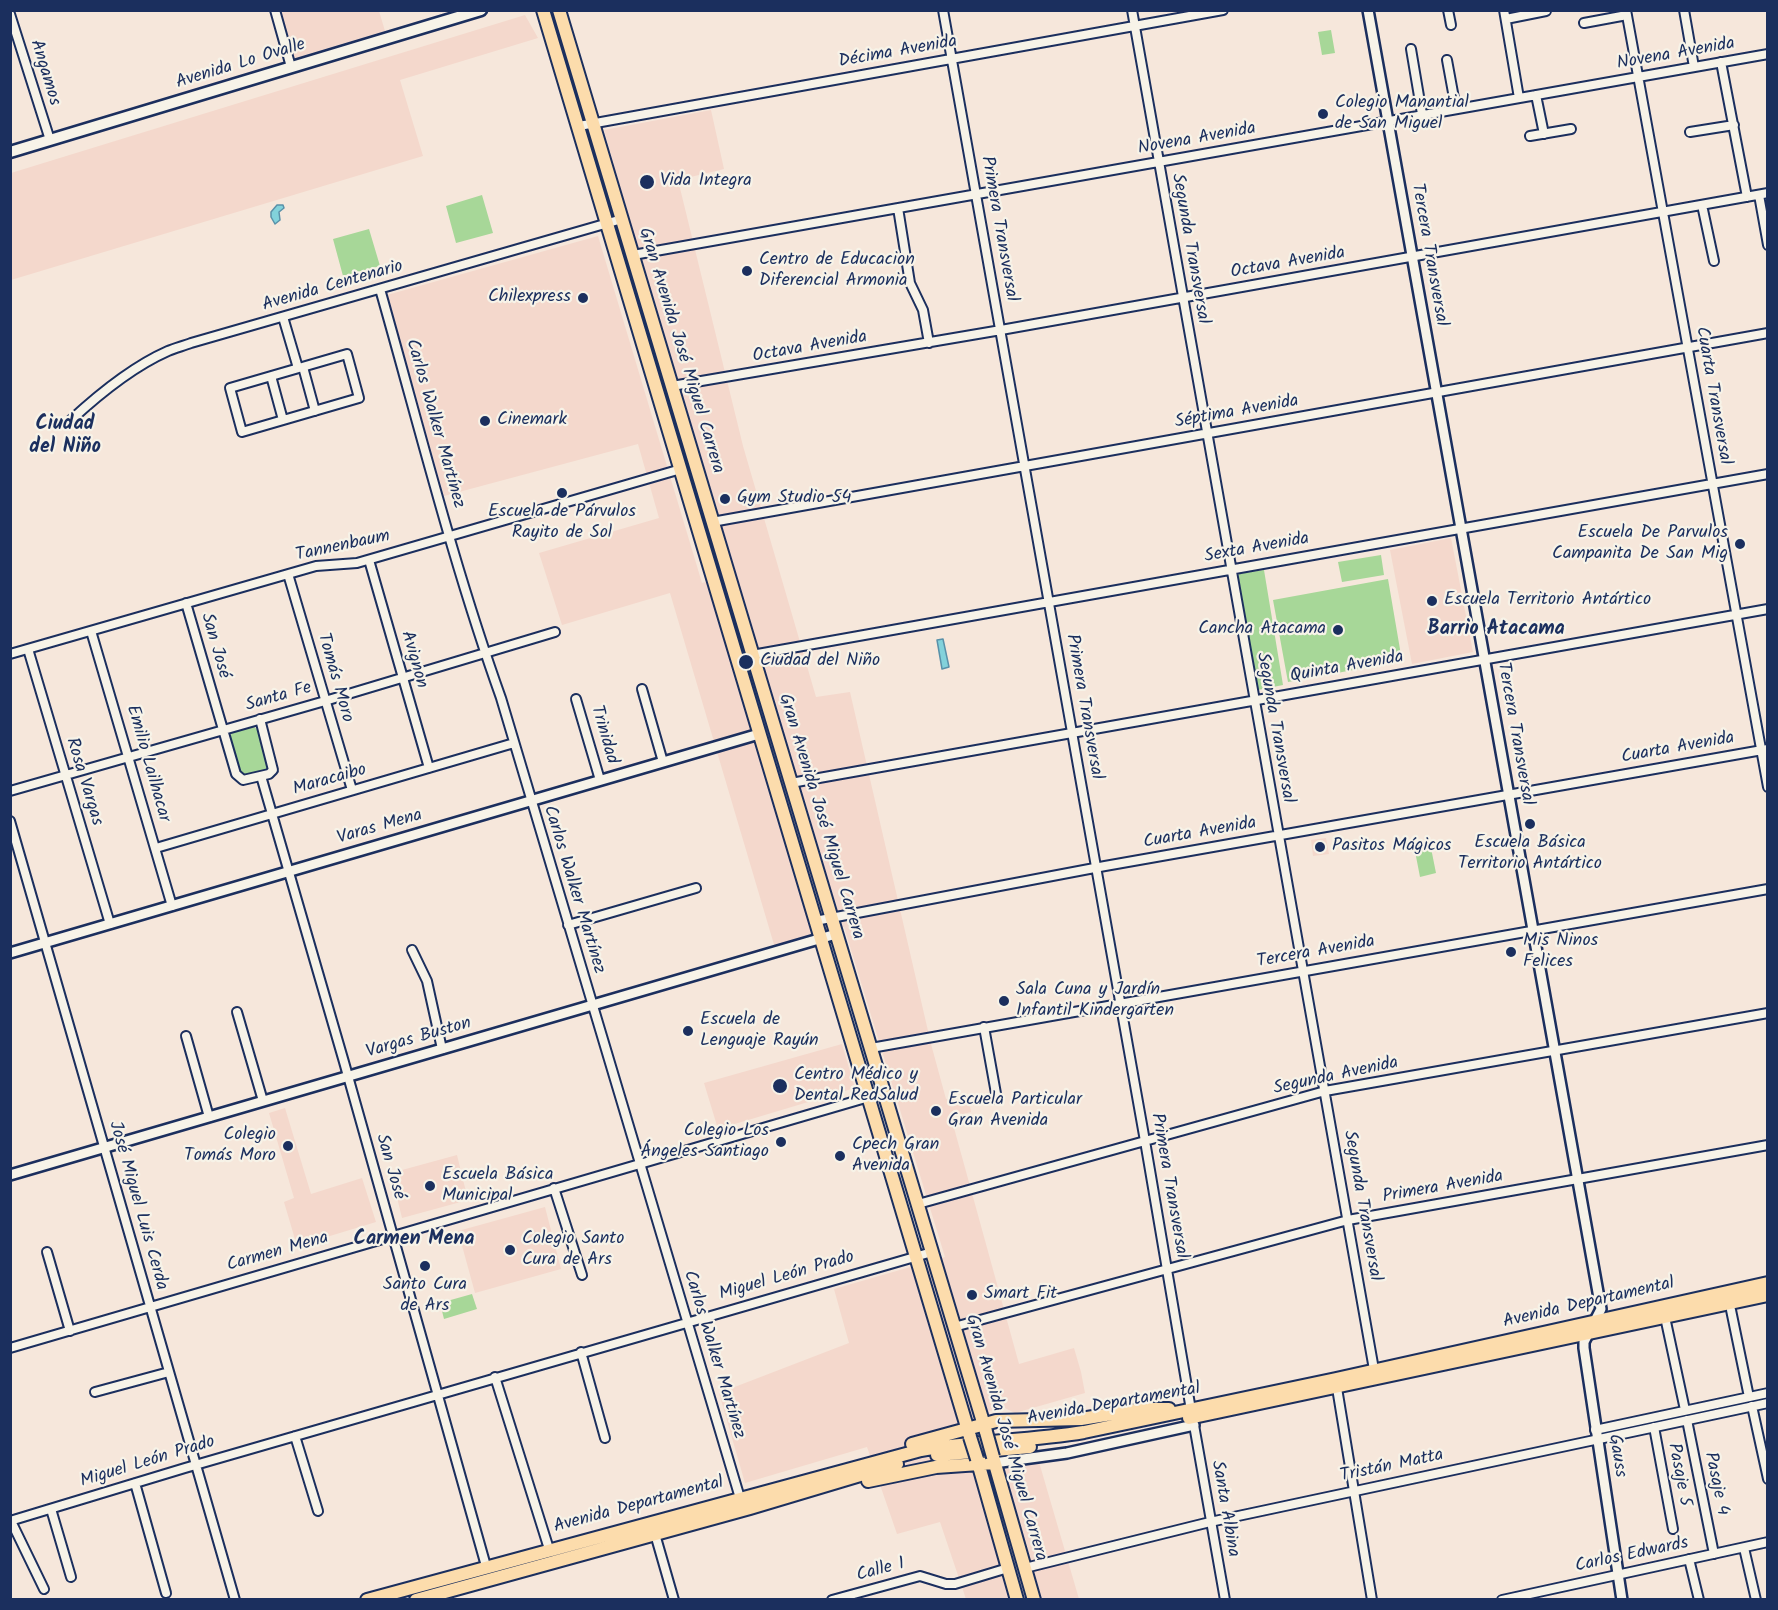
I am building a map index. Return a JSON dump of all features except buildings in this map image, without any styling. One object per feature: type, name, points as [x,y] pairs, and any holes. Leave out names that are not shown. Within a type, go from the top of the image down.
[{"type":"main road","name":"Avenida Lo Ovalle","points":[[10,152],[481,10]]},
{"type":"main road","name":"Gran Avenida José Miguel Carrera","points":[[543,10],[917,1256],[1017,1599]]},
{"type":"main road","name":"Gran Avenida José Miguel Carrera","points":[[559,10],[918,1204],[1034,1599]]},
{"type":"main road","points":[[694,514],[712,522]]},
{"type":"main road","points":[[759,734],[768,735],[780,745]]},
{"type":"main road","name":"Avenida Departamental","points":[[416,1599],[750,1508],[927,1456],[1006,1450],[1072,1441],[1243,1408],[1337,1388],[1375,1375],[1596,1320],[1767,1283]]},
{"type":"main road","name":"Avenida Departamental","points":[[366,1599],[921,1450],[962,1443],[1067,1435],[1665,1317],[1767,1294]]},
{"type":"main road","points":[[1194,1425],[1243,1408]]},
{"type":"main road","points":[[753,1495],[796,1477],[969,1433],[996,1421],[1088,1419],[1142,1409],[1191,1410]]},
{"type":"main road","points":[[750,1508],[793,1500],[911,1471],[993,1460]]},
{"type":"street","points":[[10,14],[19,10]]},
{"type":"street","points":[[275,10],[291,67]]},
{"type":"street","name":"Primera Transversal","points":[[943,10],[1191,1410]]},
{"type":"street","name":"Segunda Transversal","points":[[1131,10],[1375,1375]]},
{"type":"street","name":"Décima Avenida","points":[[579,126],[1222,10]]},
{"type":"street","name":"Tercera Transversal","points":[[1368,10],[1600,1309],[1596,1320]]},
{"type":"street","points":[[1448,10],[1451,25]]},
{"type":"street","points":[[1684,10],[1694,67]]},
{"type":"street","points":[[1519,98],[1505,15],[1546,11]]},
{"type":"street","points":[[1584,22],[1626,13]]},
{"type":"street","name":"Cuarta Transversal","points":[[1626,13],[1736,614],[1764,750],[1767,787]]},
{"type":"street","name":"Angamos","points":[[10,14],[50,140]]},
{"type":"street","points":[[1411,49],[1422,114]]},
{"type":"street","name":"Novena Avenida","points":[[633,255],[1767,54]]},
{"type":"street","points":[[1447,60],[1456,109]]},
{"type":"street","points":[[1721,62],[1747,197]]},
{"type":"street","points":[[1536,95],[1544,134]]},
{"type":"street","points":[[1690,132],[1734,125]]},
{"type":"street","points":[[1530,136],[1571,129]]},
{"type":"street","points":[[1763,194],[1767,245]]},
{"type":"street","name":"Octava Avenida","points":[[672,386],[1412,258],[1763,194]]},
{"type":"street","points":[[1702,205],[1714,261]]},
{"type":"street","points":[[898,208],[910,283],[923,310],[929,343]]},
{"type":"street","name":"Avenida Centenario","points":[[71,420],[108,390],[168,351],[622,219]]},
{"type":"street","name":"Carlos Walker Martínez","points":[[380,289],[484,653],[501,698],[740,1498]]},
{"type":"street","points":[[283,317],[315,411]]},
{"type":"street","name":"Séptima Avenida","points":[[712,522],[1767,333]]},
{"type":"street","points":[[347,354],[359,398],[242,432],[230,388],[300,368],[347,354]]},
{"type":"street","points":[[271,376],[283,420]]},
{"type":"street","name":"Tannenbaum","points":[[10,654],[321,565],[349,565],[369,560],[681,469]]},
{"type":"street","name":"Sexta Avenida","points":[[752,655],[1767,474]]},
{"type":"street","name":"Avignon","points":[[369,560],[429,768]]},
{"type":"street","name":"Tomás Moro","points":[[288,574],[352,790]]},
{"type":"street","name":"San José","points":[[186,603],[238,777],[244,780],[261,776],[486,1566]]},
{"type":"street","name":"Quinta Avenida","points":[[791,783],[1767,609]]},
{"type":"street","name":"Emilio Lailhacar","points":[[91,631],[130,756],[172,906]]},
{"type":"street","name":"Santa Fe","points":[[10,791],[325,701],[555,632]]},
{"type":"street","name":"Rosa Vargas","points":[[28,649],[110,924]]},
{"type":"street","points":[[642,689],[663,762]]},
{"type":"street","name":"Trinidad","points":[[576,699],[600,780]]},
{"type":"street","points":[[260,719],[274,767],[271,773],[261,776]]},
{"type":"street","name":"Varas Mena","points":[[10,953],[759,734]]},
{"type":"street","name":"Maracaibo","points":[[156,848],[514,743]]},
{"type":"street","name":"Cuarta Avenida","points":[[815,921],[1096,867],[1764,750]]},
{"type":"street","name":"José Miguel Luis Cerda","points":[[10,821],[234,1599]]},
{"type":"street","points":[[568,925],[696,888]]},
{"type":"street","name":"Tercera Avenida","points":[[871,1047],[1767,889]]},
{"type":"street","name":"Vargas Buston","points":[[10,1175],[836,934]]},
{"type":"street","points":[[412,950],[426,981],[442,1049]]},
{"type":"street","points":[[237,1012],[263,1101]]},
{"type":"street","name":"Segunda Avenida","points":[[918,1204],[1325,1091],[1767,1013]]},
{"type":"street","points":[[984,1027],[997,1099]]},
{"type":"street","points":[[186,1036],[209,1117]]},
{"type":"street","name":"Carmen Mena","points":[[10,1348],[869,1097]]},
{"type":"street","name":"Primera Avenida","points":[[954,1327],[1348,1220],[1767,1145]]},
{"type":"street","points":[[554,1188],[582,1275]]},
{"type":"street","points":[[47,1252],[70,1330]]},
{"type":"street","name":"Miguel León Prado","points":[[11,1521],[196,1464],[932,1252]]},
{"type":"street","points":[[1731,1310],[1749,1397]]},
{"type":"street","points":[[1665,1317],[1685,1410]]},
{"type":"street","name":"Gauss","points":[[1596,1320],[1584,1342],[1584,1358],[1622,1599]]},
{"type":"street","points":[[581,1352],[604,1438]]},
{"type":"street","points":[[95,1392],[169,1372]]},
{"type":"street","points":[[495,1377],[549,1549]]},
{"type":"street","points":[[1337,1388],[1372,1599]]},
{"type":"street","name":"Tristán Matta","points":[[1025,1568],[1210,1522],[1354,1491],[1596,1434],[1685,1410],[1767,1393]]},
{"type":"street","name":"Tristán Matta","points":[[1596,1434],[1654,1427],[1767,1403]]},
{"type":"street","points":[[1752,1406],[1767,1479]]},
{"type":"street","name":"Pasaje 4","points":[[1687,1420],[1714,1554]]},
{"type":"street","name":"Avenida Departamental","points":[[993,1460],[1067,1453],[1194,1425]]},
{"type":"street","name":"Santa Albina","points":[[1194,1425],[1225,1599]]},
{"type":"street","name":"Pasaje 5","points":[[1654,1427],[1673,1529]]},
{"type":"street","points":[[295,1436],[318,1511]]},
{"type":"street","points":[[135,1483],[166,1593]]},
{"type":"street","points":[[51,1509],[70,1577]]},
{"type":"street","points":[[11,1521],[44,1590]]},
{"type":"street","points":[[655,1534],[674,1599]]},
{"type":"street","name":"Carlos Edwards","points":[[1502,1599],[1767,1542]]},
{"type":"street","points":[[1744,1548],[1756,1599]]},
{"type":"street","points":[[1689,1559],[1699,1599]]},
{"type":"street","name":"Calle 1","points":[[832,1599],[860,1596],[920,1576],[946,1584],[955,1584],[1008,1568]]},
{"type":"shaded area","points":[[280,11],[379,11],[385,31],[295,58]]},
{"type":"shaded area","points":[[525,15],[538,38],[400,80],[423,156],[11,280],[11,173]]},
{"type":"shaded area","points":[[711,110],[724,169],[678,180],[743,446],[816,697],[850,692],[931,1044],[946,1099],[968,1095],[971,1112],[951,1117],[1019,1364],[1074,1348],[1081,1372],[1085,1393],[1015,1413],[1005,1408],[989,1411],[1006,1469],[1039,1462],[1079,1599],[966,1599],[940,1522],[897,1534],[867,1447],[745,1483],[719,1393],[849,1343],[834,1289],[945,1257],[844,927],[775,948],[670,593],[562,625],[539,553],[659,518],[638,444],[444,496],[387,295],[598,236],[702,583],[736,572],[637,247],[604,130]]},
{"type":"shaded area","name":"Escuela Territorio Antártico","points":[[1451,538],[1473,652],[1412,664],[1390,550]]},
{"type":"shaded area","name":"Pasitos Mágicos","points":[[1326,838],[1329,854],[1313,856],[1311,840]]},
{"type":"shaded area","name":"Centro Médico y Dental RedSalud","points":[[842,1044],[855,1088],[718,1129],[704,1083]]},
{"type":"shaded area","name":"Colegio Tomás Moro","points":[[285,1108],[311,1194],[362,1178],[376,1222],[297,1246],[284,1202],[294,1198],[269,1113]]},
{"type":"shaded area","name":"Escuela Básica Municipal","points":[[457,1155],[468,1200],[402,1218],[391,1173]]},
{"type":"shaded area","name":"Colegio Santo Cura de Ars","points":[[545,1207],[561,1269],[475,1293],[458,1231]]},
{"type":"green space","points":[[1331,30],[1335,53],[1322,55],[1318,32]]},
{"type":"green space","points":[[482,195],[493,233],[456,243],[446,206]]},
{"type":"green space","points":[[369,229],[380,266],[343,276],[333,239]]},
{"type":"green space","points":[[1381,555],[1384,575],[1342,582],[1338,562]]},
{"type":"green space","points":[[1264,570],[1283,685],[1258,690],[1238,574]]},
{"type":"green space","name":"Cancha Atacama","points":[[1388,579],[1402,661],[1288,682],[1273,600]]},
{"type":"green space","points":[[254,727],[258,730],[269,767],[264,771],[245,776],[240,771],[230,736],[233,732]]},
{"type":"green space","points":[[1430,843],[1436,873],[1420,877],[1414,846]]},
{"type":"green space","points":[[472,1294],[477,1309],[444,1319],[440,1303]]},
{"type":"water","points":[[277,205],[283,205],[284,208],[279,212],[280,220],[275,224],[271,212]]},
{"type":"water","points":[[943,639],[949,667],[942,669],[937,640]]},
{"type":"place","name":"Colegio Manantial de San Miguel","points":[[1323,114]]},
{"type":"place","name":"Vida Integra","points":[[647,182]]},
{"type":"place","name":"Centro de Educacion Diferencial Armonia","points":[[747,271]]},
{"type":"place","name":"Chilexpress","points":[[583,298]]},
{"type":"place","name":"Cinemark","points":[[485,421]]},
{"type":"place","name":"Escuela de Párvulos Rayito de Sol","points":[[562,493]]},
{"type":"place","name":"Gym Studio 54","points":[[725,499]]},
{"type":"place","name":"Escuela De Parvulos Campanita De San Mig","points":[[1740,544]]},
{"type":"place","name":"Escuela Territorio Antártico","points":[[1432,601]]},
{"type":"place","name":"Cancha Atacama","points":[[1338,630]]},
{"type":"place","name":"Ciudad del Niño","points":[[746,662]]},
{"type":"place","name":"Escuela Básica Territorio Antártico","points":[[1530,824]]},
{"type":"place","name":"Pasitos Mágicos","points":[[1320,847]]},
{"type":"place","name":"Mis Ninos Felices","points":[[1511,952]]},
{"type":"place","name":"Sala Cuna y Jardín Infantil Kindergarten","points":[[1004,1001]]},
{"type":"place","name":"Escuela de Lenguaje Rayún","points":[[688,1031]]},
{"type":"place","name":"Centro Médico y Dental RedSalud","points":[[780,1086]]},
{"type":"place","name":"Escuela Particular Gran Avenida","points":[[936,1111]]},
{"type":"place","name":"Colegio Los Ángeles Santiago","points":[[781,1142]]},
{"type":"place","name":"Colegio Tomás Moro","points":[[288,1146]]},
{"type":"place","name":"Cpech Gran Avenida","points":[[840,1156]]},
{"type":"place","name":"Escuela Básica Municipal","points":[[430,1186]]},
{"type":"place","name":"Colegio Santo Cura de Ars","points":[[510,1250]]},
{"type":"place","name":"Santo Cura de Ars","points":[[425,1266]]},
{"type":"place","name":"Smart Fit","points":[[972,1295]]},
{"type":"district","name":"Ciudad del Niño","points":[[65,438]]},
{"type":"district","name":"Barrio Atacama","points":[[1496,631]]},
{"type":"district","name":"Carmen Mena","points":[[414,1241]]}]
